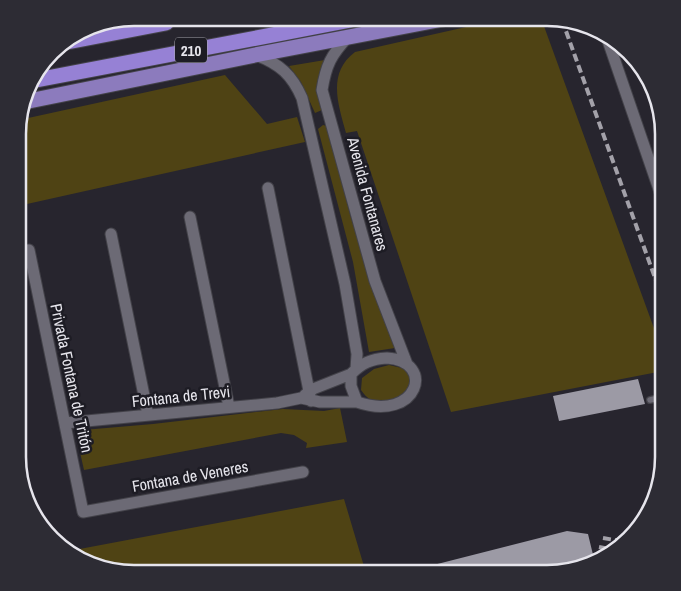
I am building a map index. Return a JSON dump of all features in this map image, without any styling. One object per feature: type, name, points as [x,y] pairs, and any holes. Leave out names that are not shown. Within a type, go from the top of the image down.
[{"type":"highway","name":"210","points":[[83,39],[150,26]]},
{"type":"highway","name":"210","points":[[41,79],[320,26]]},
{"type":"main road","points":[[32,100],[255,54],[402,26]]},
{"type":"street","name":"Avenida Fontanares","points":[[349,36],[332,54],[325,72],[322,90],[375,281],[407,364]]},
{"type":"street","points":[[610,46],[655,177]]},
{"type":"street","points":[[255,54],[284,68],[294,81],[309,119],[353,326],[357,354],[351,386],[357,402]]},
{"type":"street","points":[[309,119],[329,114]]},
{"type":"street","points":[[268,188],[307,397]]},
{"type":"street","points":[[190,217],[229,407]]},
{"type":"street","points":[[111,234],[148,415]]},
{"type":"street","name":"Privada Fontana de Tritón","points":[[29,250],[83,512]]},
{"type":"street","points":[[372,359],[400,359],[407,364],[415,376],[415,386],[412,394],[402,403],[388,408],[373,408],[357,402],[307,397],[353,372],[372,359]]},
{"type":"street","name":"Fontana de Trevi","points":[[65,424],[307,397]]},
{"type":"street","name":"Fontana de Veneres","points":[[83,512],[303,472]]},
{"type":"lane","points":[[650,400],[655,399]]},
{"type":"shaded area","points":[[470,26],[544,26],[655,331],[655,373],[451,412],[357,131],[346,133],[340,111],[337,90],[338,79],[346,60],[355,52]]},
{"type":"shaded area","points":[[325,60],[322,110],[315,113],[301,82],[289,66]]},
{"type":"shaded area","points":[[225,75],[267,124],[297,117],[305,142],[26,204],[27,118]]},
{"type":"shaded area","points":[[323,125],[327,126],[351,218],[395,348],[369,352],[353,262],[318,129]]},
{"type":"shaded area","points":[[389,365],[406,369],[411,373],[408,393],[389,401],[377,402],[371,400],[361,390],[362,378],[374,369]]},
{"type":"shaded area","points":[[340,408],[347,442],[306,448],[307,443],[294,435],[281,433],[84,470],[77,439],[83,430],[283,409],[324,411]]},
{"type":"shaded area","points":[[344,499],[364,565],[134,565],[113,563],[93,557],[78,549]]},
{"type":"building","points":[[638,379],[645,404],[559,421],[553,396]]},
{"type":"building","points":[[567,531],[588,534],[593,554],[575,561],[554,565],[433,565]]},
{"type":"railway","points":[[565,28],[655,278]]},
{"type":"railway","points":[[603,538],[615,540]]},
{"type":"railway","points":[[599,547],[605,548]]}]
